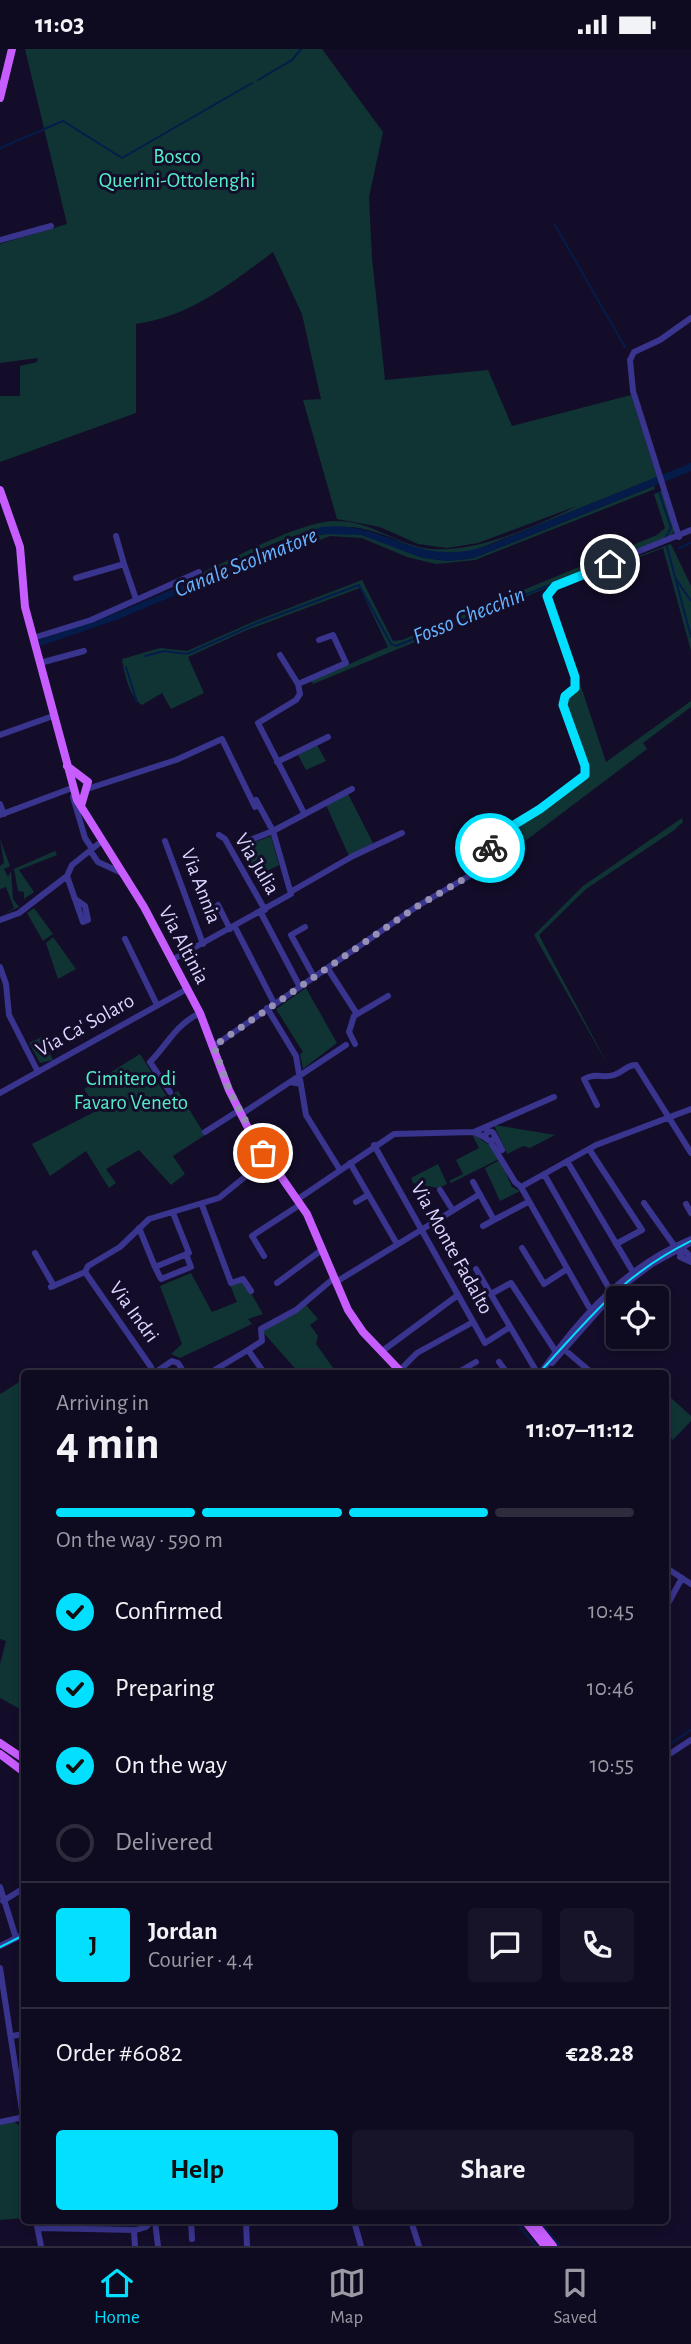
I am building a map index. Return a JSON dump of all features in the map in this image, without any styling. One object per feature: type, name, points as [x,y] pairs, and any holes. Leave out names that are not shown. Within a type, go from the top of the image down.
[{"type":"main road","points":[[0,98],[12,49]]},
{"type":"main road","points":[[0,491],[20,548],[23,593],[34,642],[66,765],[79,787],[80,808]]},
{"type":"main road","name":"Via Altinia","points":[[80,808],[124,874],[172,960],[200,1013],[239,1113],[267,1159],[299,1201],[351,1316],[400,1370]]},
{"type":"main road","points":[[0,1742],[21,1754]]},
{"type":"main road","points":[[0,1752],[21,1764]]},
{"type":"main road","points":[[0,1752],[21,1770]]},
{"type":"main road","points":[[527,2224],[545,2246]]},
{"type":"main road","points":[[535,2224],[553,2246]]},
{"type":"street","points":[[0,240],[51,226]]},
{"type":"street","points":[[679,537],[633,391],[629,360],[634,352],[660,340],[691,318]]},
{"type":"street","points":[[214,1046],[416,907],[469,876],[504,831],[584,778],[585,766],[562,702],[575,688],[576,681],[548,593],[558,584],[665,543],[691,530]]},
{"type":"street","points":[[116,535],[136,599]]},
{"type":"street","points":[[76,578],[124,563]]},
{"type":"street","points":[[34,642],[199,572]]},
{"type":"street","points":[[298,684],[347,661],[333,635],[318,640]]},
{"type":"street","points":[[40,663],[84,651]]},
{"type":"street","points":[[281,655],[298,684],[300,694],[258,723],[304,813]]},
{"type":"street","points":[[0,735],[53,716]]},
{"type":"street","points":[[277,762],[328,737]]},
{"type":"street","points":[[0,804],[2,814],[79,787],[101,784],[176,760],[222,739],[273,831],[277,852],[292,891]]},
{"type":"street","points":[[250,840],[273,831],[352,789]]},
{"type":"street","points":[[80,808],[85,838],[99,862],[124,874]]},
{"type":"street","points":[[172,960],[263,911],[353,856],[402,833]]},
{"type":"street","name":"Via Julia","points":[[219,835],[225,839],[300,987]]},
{"type":"street","points":[[0,920],[19,913],[67,876],[72,865],[102,841]]},
{"type":"street","name":"Via Annia","points":[[165,841],[204,944]]},
{"type":"street","points":[[67,876],[75,899]]},
{"type":"street","points":[[218,905],[274,1003]]},
{"type":"street","points":[[305,927],[291,935],[314,977]]},
{"type":"street","points":[[125,939],[157,1005]]},
{"type":"street","points":[[0,967],[6,984],[9,1015],[38,1072]]},
{"type":"street","points":[[328,969],[357,1014]]},
{"type":"street","name":"Via Ca' Solaro","points":[[0,1093],[187,989]]},
{"type":"street","points":[[355,1044],[349,1029],[357,1014],[388,996]]},
{"type":"street","points":[[267,1008],[296,1056],[306,1115],[340,1170]]},
{"type":"street","points":[[170,1091],[150,1062],[169,1043],[175,1029],[200,1013]]},
{"type":"street","points":[[205,1132],[346,1045]]},
{"type":"street","points":[[597,1105],[584,1079],[594,1074],[611,1076],[634,1064],[691,1153]]},
{"type":"street","points":[[290,1082],[301,1084]]},
{"type":"street","points":[[474,1132],[554,1097]]},
{"type":"street","points":[[493,1123],[490,1136],[514,1182],[523,1185],[589,1149],[691,1109]]},
{"type":"street","points":[[264,1256],[253,1236],[374,1145],[399,1132],[474,1132],[490,1136]]},
{"type":"street","name":"Via Monte Fadalto","points":[[374,1145],[485,1343],[510,1327]]},
{"type":"street","points":[[589,1149],[642,1230],[616,1244]]},
{"type":"street","name":"Via Indri","points":[[35,1253],[52,1287],[85,1272],[149,1219],[219,1198],[267,1159]]},
{"type":"street","points":[[567,1161],[633,1272]]},
{"type":"street","points":[[350,1163],[397,1244]]},
{"type":"street","points":[[544,1174],[608,1286]]},
{"type":"street","points":[[473,1182],[494,1220]]},
{"type":"street","points":[[523,1185],[528,1202],[589,1307]]},
{"type":"street","points":[[440,1190],[452,1209]]},
{"type":"street","points":[[215,1370],[262,1341],[262,1327],[291,1313],[335,1280],[480,1194]]},
{"type":"street","points":[[356,1202],[368,1195]]},
{"type":"street","points":[[483,1226],[528,1202]]},
{"type":"street","points":[[643,1203],[680,1251],[691,1260]]},
{"type":"street","points":[[686,1204],[691,1213]]},
{"type":"street","points":[[202,1205],[231,1283],[243,1279],[251,1291]]},
{"type":"street","points":[[173,1213],[188,1253],[186,1254]]},
{"type":"street","name":"Via Indri","points":[[139,1228],[155,1267],[161,1279],[191,1267],[186,1254],[155,1267]]},
{"type":"street","points":[[615,1286],[633,1272],[680,1251],[691,1241]]},
{"type":"street","points":[[522,1248],[544,1284],[567,1269]]},
{"type":"street","points":[[277,1283],[323,1249]]},
{"type":"street","points":[[543,1370],[565,1350],[613,1294],[664,1257],[680,1251]]},
{"type":"street","points":[[476,1269],[537,1370]]},
{"type":"street","name":"Via Indri","points":[[85,1272],[152,1370]]},
{"type":"street","points":[[491,1294],[511,1283],[556,1352]]},
{"type":"street","points":[[542,1370],[606,1294]]},
{"type":"street","points":[[381,1352],[458,1295]]},
{"type":"street","points":[[403,1370],[416,1353],[473,1322]]},
{"type":"street","points":[[550,1360],[565,1350],[574,1330]]},
{"type":"street","points":[[248,1350],[262,1370]]},
{"type":"street","points":[[565,1350],[588,1370]]},
{"type":"street","points":[[160,1370],[175,1361],[182,1370]]},
{"type":"street","points":[[462,1370],[475,1362]]},
{"type":"street","points":[[499,1362],[505,1370]]},
{"type":"street","points":[[669,1570],[691,1584]]},
{"type":"street","points":[[669,1602],[682,1578]]},
{"type":"street","points":[[669,1754],[691,1740]]},
{"type":"street","points":[[0,1888],[16,1938]]},
{"type":"street","points":[[3,1901],[21,1890]]},
{"type":"street","points":[[0,1946],[21,1936]]},
{"type":"street","points":[[0,1968],[21,2076]]},
{"type":"street","points":[[12,2036],[21,2034]]},
{"type":"street","points":[[16,2061],[21,2060]]},
{"type":"street","points":[[0,2122],[21,2118]]},
{"type":"street","points":[[41,2246],[37,2224],[134,2231],[150,2224]]},
{"type":"street","points":[[154,2224],[158,2246]]},
{"type":"street","points":[[191,2224],[192,2239]]},
{"type":"street","points":[[246,2224],[247,2246]]},
{"type":"street","points":[[355,2224],[361,2246]]},
{"type":"street","points":[[412,2224],[419,2246]]},
{"type":"street","points":[[134,2231],[135,2246]]},
{"type":"green space","name":"Bosco Querini-Ottolenghi","points":[[25,49],[322,49],[383,132],[369,197],[372,258],[385,380],[488,370],[512,426],[631,395],[657,477],[473,551],[427,551],[364,529],[324,528],[260,549],[202,576],[205,571],[268,541],[319,523],[345,521],[375,530],[415,546],[454,549],[476,545],[519,532],[577,506],[478,543],[447,548],[418,544],[380,527],[337,519],[303,400],[321,399],[302,314],[273,252],[225,287],[192,306],[175,314],[136,324],[136,413],[0,462],[0,396],[20,396],[20,366],[37,362],[38,358],[0,363],[0,244],[67,224]]},
{"type":"green space","points":[[654,486],[655,489],[475,560],[436,564],[407,557],[362,538],[330,536],[220,579],[219,577],[283,547],[335,533],[367,536],[436,560],[474,558]]},
{"type":"green space","points":[[662,491],[675,531],[668,538],[313,684],[311,681],[388,647],[360,588],[247,630],[188,657],[204,693],[171,709],[162,693],[142,705],[128,685],[122,659],[160,648],[187,651],[255,621],[362,580],[393,641],[402,640],[657,535],[665,528],[654,494]]},
{"type":"green space","points":[[671,544],[691,586],[691,651],[663,548],[555,590],[551,596],[606,762],[691,701],[691,707],[643,743],[647,749],[492,866],[487,857],[502,835],[585,778],[564,704],[576,690],[549,594],[557,586]]},
{"type":"green space","points":[[317,745],[326,761],[306,770],[298,755]]},
{"type":"green space","points":[[348,794],[373,843],[349,856],[326,805]]},
{"type":"green space","points":[[682,818],[683,822],[673,831],[586,889],[539,935],[609,1067],[534,935],[583,886]]},
{"type":"green space","points":[[271,836],[279,865],[259,875],[242,847]]},
{"type":"green space","points":[[0,839],[10,866],[4,869],[8,877],[11,871],[13,899],[19,907],[4,914],[14,908],[6,887],[0,889],[0,866],[4,863]]},
{"type":"green space","points":[[55,851],[57,855],[19,870],[34,892],[24,899],[24,892],[18,891],[14,869]]},
{"type":"green space","points":[[34,908],[53,934],[43,941],[27,913]]},
{"type":"green space","points":[[53,937],[76,969],[58,979],[46,943]]},
{"type":"green space","points":[[306,988],[337,1043],[303,1069],[300,1054],[303,1052],[276,1009]]},
{"type":"green space","points":[[42,1037],[53,1060],[40,1063],[29,1043]]},
{"type":"green space","name":"Cimitero di Favaro Veneto","points":[[140,1054],[167,1097],[178,1091],[205,1135],[173,1156],[185,1174],[171,1185],[139,1150],[106,1169],[116,1183],[109,1188],[86,1151],[50,1176],[32,1144],[98,1110],[84,1089]]},
{"type":"green space","points":[[494,1125],[555,1135],[530,1148],[523,1146],[507,1154]]},
{"type":"green space","points":[[472,1134],[491,1146],[499,1159],[451,1183],[449,1181],[463,1174],[456,1160],[479,1148]]},
{"type":"green space","points":[[500,1160],[512,1187],[520,1191],[500,1201],[485,1168]]},
{"type":"green space","points":[[438,1164],[447,1184],[438,1188],[413,1183],[411,1178]]},
{"type":"green space","points":[[191,1273],[212,1312],[237,1302],[230,1285],[243,1279],[263,1314],[248,1319],[252,1324],[180,1358],[171,1354],[182,1344],[160,1286]]},
{"type":"green space","points":[[306,1305],[318,1319],[310,1325],[318,1336],[316,1344],[334,1369],[296,1370],[262,1331]]},
{"type":"green space","points":[[21,1381],[21,1706],[18,1708],[0,1698],[0,1664],[6,1641],[0,1639],[0,1394]]},
{"type":"green space","points":[[669,1398],[691,1416],[691,1421],[673,1440],[669,1436]]},
{"type":"green space","points":[[14,2122],[20,2126],[21,2218],[0,2220],[0,2125]]},
{"type":"water","name":"Canale Scolmatore","points":[[691,463],[691,471],[474,558],[448,561],[422,558],[361,535],[322,534],[116,620],[40,646],[38,640],[114,614],[321,527],[365,530],[439,552],[461,551],[487,546]]},
{"type":"waterway","points":[[258,80],[292,60],[301,49]]},
{"type":"waterway","points":[[0,148],[63,121],[122,158],[252,83]]},
{"type":"waterway","points":[[555,225],[625,347]]},
{"type":"waterway","points":[[659,492],[671,528],[665,538]]},
{"type":"waterway","points":[[679,548],[691,543]]},
{"type":"waterway","points":[[667,547],[691,637]]},
{"type":"waterway","points":[[676,579],[691,601]]},
{"type":"waterway","name":"Fosso Checchin","points":[[145,656],[164,651],[187,654],[257,623],[359,585],[391,644],[396,646],[557,582]]},
{"type":"waterway","points":[[543,592],[561,645]]},
{"type":"waterway","points":[[563,652],[567,664]]},
{"type":"waterway","name":"Fosso Checchin","points":[[126,667],[137,702]]},
{"type":"waterway","points":[[561,706],[570,732]]},
{"type":"waterway","points":[[669,1744],[691,1730]]},
{"type":"waterway","points":[[518,2224],[536,2246]]},
{"type":"waterway","points":[[542,2224],[560,2246]]},
{"type":"tram line","points":[[542,1370],[591,1316],[625,1284],[644,1269],[691,1241]]},
{"type":"tram line","points":[[0,1947],[21,1936]]},
{"type":"way so far","points":[[263,1153],[229,1090],[214,1046],[234,1035],[267,1008],[416,907],[469,876],[477,869],[490,848]]},
{"type":"route","points":[[490,848],[504,831],[540,809],[581,780],[586,773],[562,702],[575,688],[575,677],[547,596],[549,590],[555,586],[610,564]]}]
